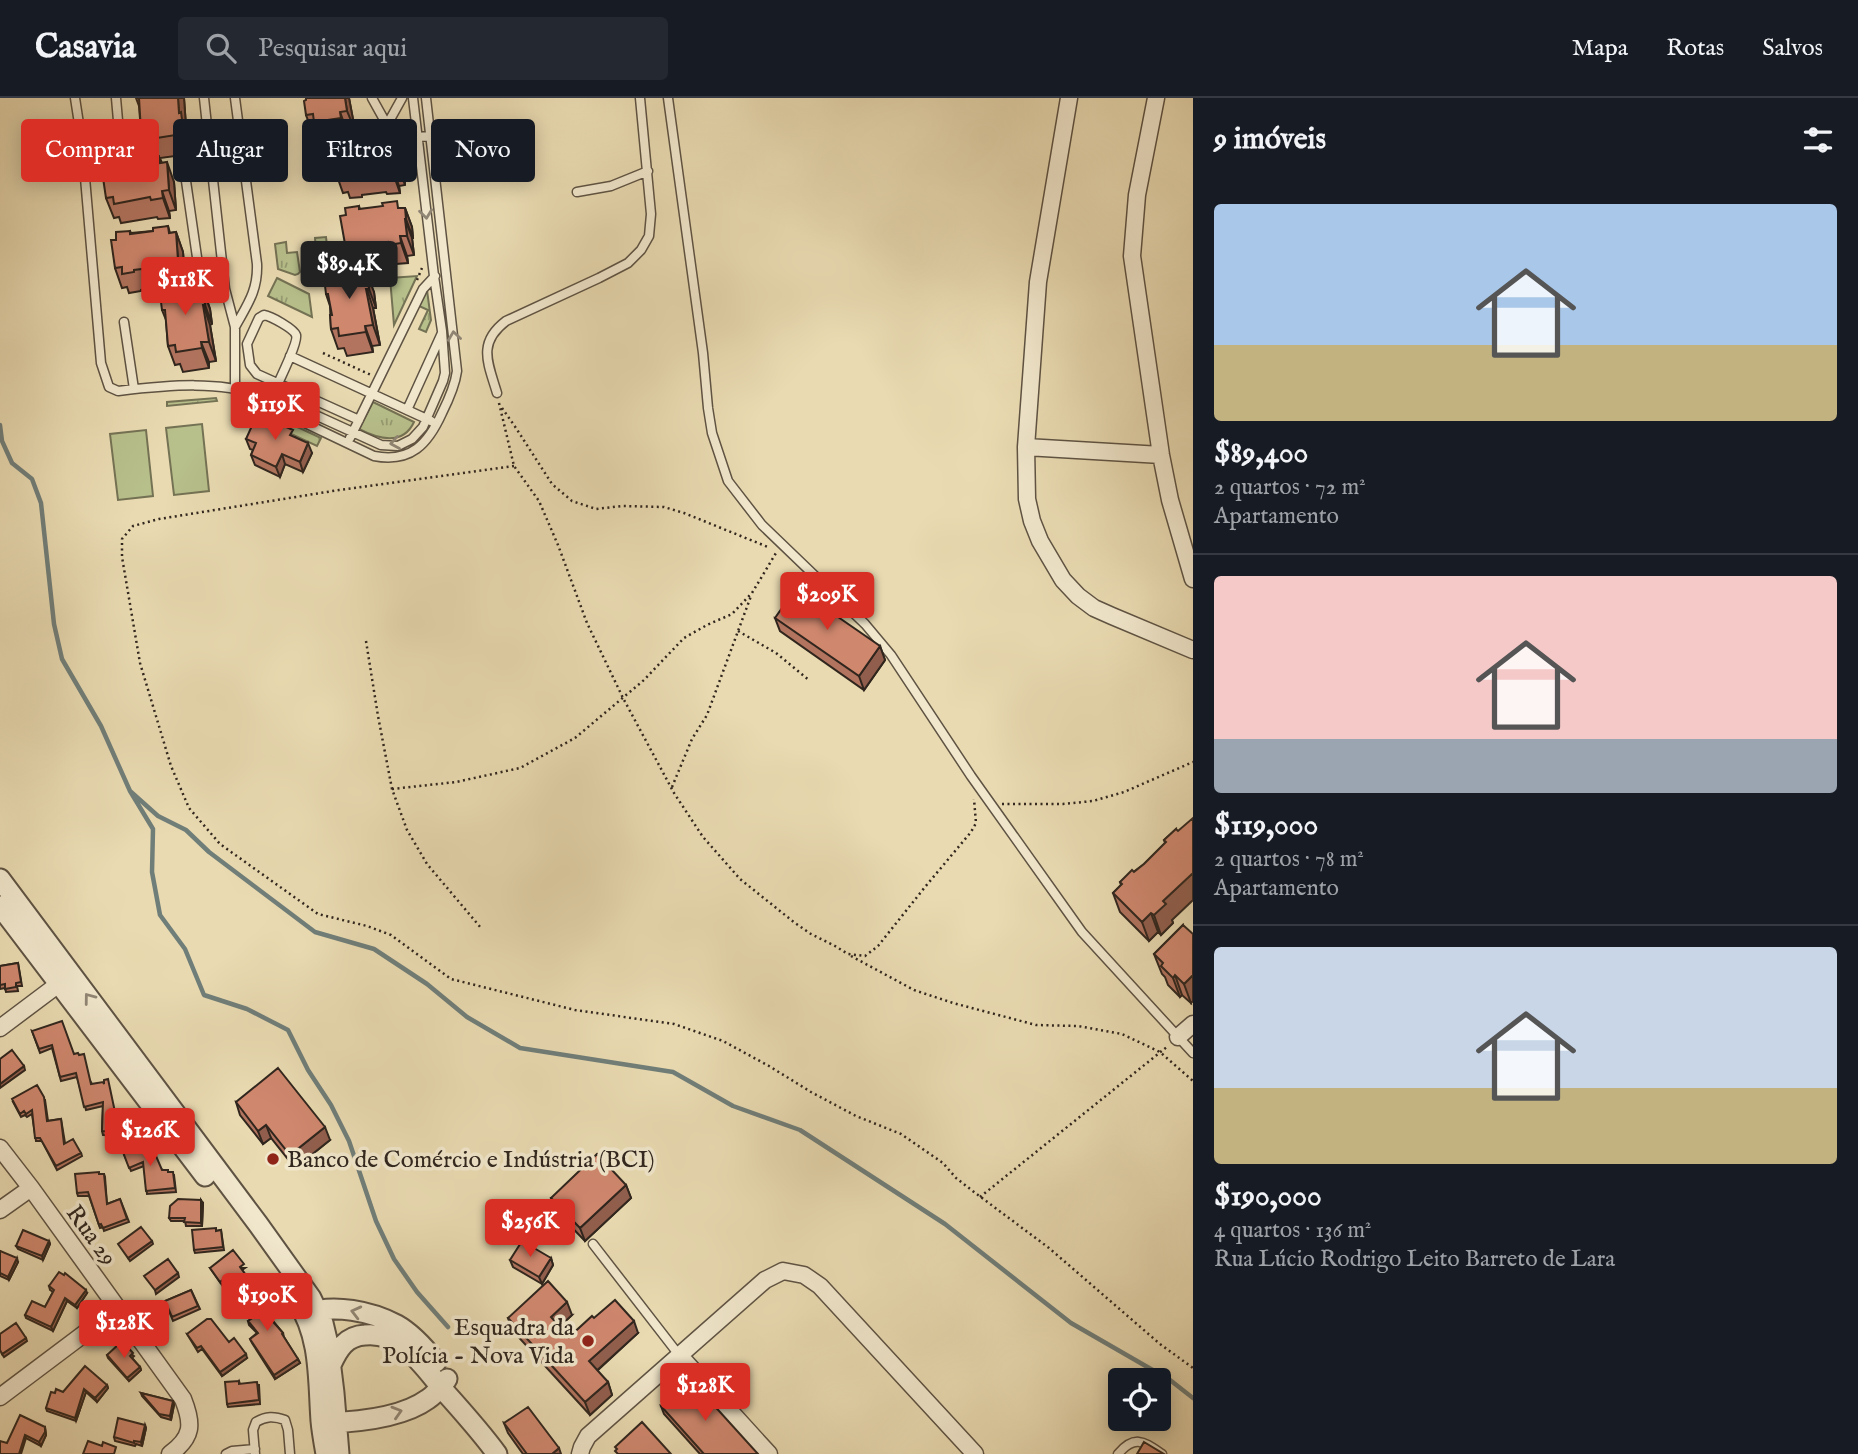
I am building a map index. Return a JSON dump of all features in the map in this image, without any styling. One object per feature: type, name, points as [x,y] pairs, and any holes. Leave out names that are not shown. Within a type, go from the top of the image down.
[{"type":"street","points":[[1069,98],[1038,282],[1026,447],[1027,499],[1040,541],[1063,580],[1078,596],[1094,608],[1193,650]]},
{"type":"street","points":[[1156,98],[1137,195],[1132,256],[1161,455],[1170,500],[1193,579]]},
{"type":"street","points":[[1026,447],[1161,455]]},
{"type":"street","points":[[0,879],[65,978],[246,1230],[312,1311],[326,1334],[331,1365],[326,1454]]},
{"type":"street","points":[[0,906],[65,978]]},
{"type":"street","points":[[0,1028],[65,978]]},
{"type":"street","points":[[1178,1037],[1193,1024]]},
{"type":"street","name":"Rua 29","points":[[0,1148],[183,1399],[190,1416],[188,1434],[170,1454]]},
{"type":"street","points":[[0,1210],[31,1188]]},
{"type":"street","points":[[580,1454],[588,1436],[765,1280],[783,1271],[804,1275],[820,1286],[975,1454]]},
{"type":"street","points":[[0,1397],[117,1308]]},
{"type":"street","points":[[312,1311],[345,1309],[397,1325],[424,1347],[444,1383],[497,1454]]},
{"type":"street","points":[[312,1311],[329,1423],[338,1454]]},
{"type":"street","points":[[331,1365],[339,1348],[351,1338],[359,1335],[379,1335],[396,1342],[444,1383]]},
{"type":"street","points":[[679,1355],[769,1454]]},
{"type":"street","points":[[329,1423],[377,1418],[416,1406],[431,1397],[444,1383]]},
{"type":"lane","points":[[75,98],[78,119]]},
{"type":"lane","points":[[116,98],[118,119]]},
{"type":"lane","points":[[204,98],[206,119]]},
{"type":"lane","points":[[234,327],[253,294],[257,280],[235,98]]},
{"type":"lane","points":[[372,98],[384,119]]},
{"type":"lane","points":[[390,119],[402,98]]},
{"type":"lane","points":[[413,98],[415,119]]},
{"type":"lane","points":[[270,401],[284,413],[374,456],[387,458],[404,456],[424,444],[437,424],[455,386],[457,371],[426,98]]},
{"type":"lane","points":[[497,393],[486,356],[488,342],[494,330],[506,321],[628,262],[641,250],[649,236],[651,214],[640,98]]},
{"type":"lane","points":[[668,98],[708,408],[712,433],[728,481],[762,525],[865,624],[891,655],[971,776],[1082,932],[1193,1053]]},
{"type":"lane","points":[[85,182],[101,363],[109,387],[118,391],[235,387],[270,401],[289,403],[381,445],[398,446],[412,439],[423,427],[443,381],[442,331],[417,137],[430,136]]},
{"type":"lane","points":[[577,192],[611,186],[648,171]]},
{"type":"lane","points":[[186,182],[200,278],[211,286],[225,289]]},
{"type":"lane","points":[[214,182],[225,289],[234,327],[235,387]]},
{"type":"lane","points":[[348,443],[422,289],[433,276],[446,275]]},
{"type":"lane","points":[[270,401],[278,383],[290,356],[297,340],[295,332],[264,314],[247,344],[250,365],[257,374],[278,383],[359,420]]},
{"type":"lane","points":[[124,322],[134,389]]},
{"type":"lane","points":[[407,410],[442,331]]},
{"type":"lane","points":[[290,356],[437,424]]},
{"type":"lane","points":[[429,359],[457,371]]},
{"type":"lane","points":[[593,1244],[679,1355]]},
{"type":"lane","points":[[226,1454],[232,1451],[255,1452],[253,1430],[256,1422],[263,1418],[276,1417],[285,1420],[290,1454]]},
{"type":"lane","points":[[1118,1454],[1133,1442],[1142,1442],[1163,1454]]},
{"type":"path","points":[[416,280],[422,268]]},
{"type":"path","points":[[323,353],[373,376]]},
{"type":"path","points":[[497,393],[514,466],[539,501],[587,623],[623,698],[671,788],[703,837],[740,879],[811,934],[914,990],[1036,1025],[1078,1026],[1122,1034],[1160,1052],[1193,1081]]},
{"type":"path","points":[[500,405],[552,484],[572,501],[596,509],[622,506],[664,507],[778,551],[752,593],[707,715],[692,739],[671,788]]},
{"type":"path","points":[[514,466],[314,494],[159,519],[133,526],[122,539],[122,557],[140,663],[171,766],[189,808],[220,845],[318,914],[368,926],[391,935],[451,979],[575,1010],[674,1024],[723,1041],[856,1116],[901,1134],[943,1163],[956,1178],[1049,1248],[1193,1368]]},
{"type":"path","points":[[392,789],[456,782],[520,768],[575,737],[643,680],[684,638],[732,614],[752,593]]},
{"type":"path","points":[[737,631],[776,653],[810,681]]},
{"type":"path","points":[[366,641],[392,789],[407,830],[427,864],[481,929]]},
{"type":"path","points":[[992,804],[1063,804],[1093,801],[1124,792],[1193,762]]},
{"type":"path","points":[[848,954],[864,956],[878,946],[971,832],[976,824],[971,776]]},
{"type":"path","points":[[980,1197],[1178,1037]]},
{"type":"green space","points":[[326,237],[330,271],[308,275],[306,251],[316,250],[315,238]]},
{"type":"green space","points":[[286,242],[287,253],[297,252],[300,272],[295,275],[278,269],[275,244]]},
{"type":"green space","points":[[417,276],[394,325],[390,278]]},
{"type":"green space","points":[[277,278],[309,294],[312,317],[268,296]]},
{"type":"green space","points":[[427,290],[431,320],[426,332],[419,329],[428,310],[419,306]]},
{"type":"green space","points":[[216,398],[217,401],[167,406],[167,402]]},
{"type":"green space","points":[[373,402],[414,422],[403,435],[390,438],[374,436],[359,429]]},
{"type":"green space","points":[[255,407],[284,421],[281,428],[251,414]]},
{"type":"green space","points":[[202,424],[209,491],[174,495],[166,428]]},
{"type":"green space","points":[[291,424],[321,438],[317,446],[287,432]]},
{"type":"green space","points":[[146,430],[153,496],[118,500],[110,434]]},
{"type":"building","points":[[139,98],[178,98],[182,119],[173,119],[173,135],[159,138],[159,119],[140,119]]},
{"type":"building","points":[[345,98],[347,111],[340,112],[341,118],[314,119],[313,114],[306,115],[306,100]]},
{"type":"building","points":[[159,156],[160,163],[167,162],[169,190],[162,191],[163,198],[151,200],[150,197],[114,204],[113,197],[106,198],[104,182],[159,182]]},
{"type":"building","points":[[397,201],[398,208],[405,208],[407,236],[400,236],[401,243],[389,245],[388,242],[352,249],[351,243],[345,244],[340,216],[346,215],[345,208],[383,206],[382,203]]},
{"type":"building","points":[[168,226],[169,233],[176,232],[178,260],[171,261],[172,268],[134,270],[122,274],[122,267],[115,268],[111,240],[116,240],[116,232],[130,231],[130,234]]},
{"type":"building","points":[[360,267],[361,274],[367,273],[369,289],[366,289],[373,325],[365,326],[366,332],[339,336],[338,328],[331,329],[332,315],[324,277],[331,276],[331,271]]},
{"type":"building","points":[[196,283],[197,290],[203,289],[209,342],[201,342],[202,348],[176,352],[175,345],[168,346],[165,310],[162,310],[160,294],[168,292],[167,288]]},
{"type":"building","points":[[266,418],[293,430],[290,435],[308,443],[300,462],[282,454],[276,467],[251,455],[256,443],[246,439],[255,419],[264,423]]},
{"type":"building","points":[[796,588],[880,646],[859,676],[775,618]]},
{"type":"building","points":[[1193,818],[1193,873],[1163,901],[1166,904],[1142,922],[1113,893],[1132,870],[1134,872],[1144,864],[1166,842],[1164,840]]},
{"type":"building","points":[[1183,925],[1193,934],[1193,975],[1184,984],[1161,966],[1163,963],[1154,954]]},
{"type":"building","points":[[18,963],[21,982],[16,983],[16,987],[5,989],[5,984],[0,985],[0,966]]},
{"type":"building","points":[[62,1021],[74,1054],[84,1054],[91,1084],[104,1084],[104,1080],[108,1079],[115,1112],[132,1116],[131,1133],[102,1131],[103,1102],[84,1107],[76,1073],[60,1077],[52,1045],[39,1049],[32,1031]]},
{"type":"building","points":[[12,1050],[24,1066],[0,1084],[0,1059]]},
{"type":"building","points":[[278,1068],[325,1127],[290,1155],[266,1125],[258,1131],[236,1102]]},
{"type":"building","points":[[37,1085],[44,1097],[47,1121],[61,1119],[64,1144],[73,1139],[81,1153],[56,1166],[40,1138],[35,1138],[32,1110],[20,1114],[12,1099]]},
{"type":"building","points":[[150,1142],[162,1170],[173,1172],[175,1188],[146,1191],[143,1162],[129,1168],[123,1152]]},
{"type":"building","points":[[597,1154],[626,1185],[580,1228],[551,1198]]},
{"type":"building","points":[[75,1174],[104,1174],[107,1204],[120,1199],[127,1219],[103,1228],[99,1225],[88,1192],[77,1193]]},
{"type":"building","points":[[178,1199],[201,1200],[201,1223],[184,1222],[185,1218],[169,1218],[170,1206]]},
{"type":"building","points":[[141,1227],[152,1241],[128,1258],[118,1244]]},
{"type":"building","points":[[216,1228],[216,1231],[221,1230],[223,1247],[194,1250],[192,1230]]},
{"type":"building","points":[[23,1230],[49,1241],[42,1256],[16,1246]]},
{"type":"building","points":[[522,1241],[551,1258],[539,1277],[510,1260]]},
{"type":"building","points":[[233,1250],[244,1264],[240,1267],[251,1282],[234,1290],[224,1279],[220,1282],[210,1268]]},
{"type":"building","points":[[0,1251],[17,1258],[8,1277],[0,1273]]},
{"type":"building","points":[[168,1259],[178,1273],[155,1290],[144,1276]]},
{"type":"building","points":[[59,1272],[64,1275],[65,1273],[86,1290],[75,1305],[65,1298],[51,1327],[25,1315],[32,1301],[45,1307],[54,1290],[49,1286]]},
{"type":"building","points":[[548,1281],[567,1302],[551,1317],[569,1337],[615,1300],[634,1321],[589,1361],[608,1382],[585,1402],[508,1318]]},
{"type":"building","points":[[254,1285],[267,1302],[260,1307],[283,1333],[298,1359],[274,1375],[250,1339],[258,1333],[238,1303],[242,1300],[239,1296]]},
{"type":"building","points":[[191,1290],[198,1306],[172,1317],[165,1301]]},
{"type":"building","points":[[207,1319],[211,1319],[229,1342],[234,1338],[246,1354],[220,1372],[201,1346],[197,1348],[187,1334]]},
{"type":"building","points":[[16,1323],[26,1338],[2,1354],[0,1334]]},
{"type":"building","points":[[119,1344],[122,1347],[125,1344],[133,1353],[130,1356],[140,1367],[127,1378],[107,1355]]},
{"type":"building","points":[[85,1366],[107,1385],[95,1398],[84,1389],[75,1418],[46,1408],[51,1392],[55,1393],[56,1389],[63,1392]]},
{"type":"building","points":[[691,1380],[758,1454],[704,1454],[661,1406]]},
{"type":"building","points":[[239,1381],[239,1384],[257,1382],[259,1400],[227,1404],[225,1382]]},
{"type":"building","points":[[141,1393],[173,1401],[170,1416],[159,1414]]},
{"type":"building","points":[[528,1407],[559,1448],[552,1454],[527,1454],[504,1423]]},
{"type":"building","points":[[20,1415],[45,1427],[45,1432],[39,1442],[25,1435],[19,1454],[0,1454],[0,1441],[7,1443]]},
{"type":"building","points":[[118,1418],[145,1425],[141,1442],[134,1443],[114,1437]]},
{"type":"building","points":[[642,1422],[671,1454],[618,1454],[615,1451],[615,1447]]},
{"type":"building","points":[[88,1441],[102,1446],[103,1442],[116,1447],[114,1454],[83,1454]]},
{"type":"building","points":[[1144,1442],[1164,1454],[1137,1454]]},
{"type":"waterway","points":[[0,425],[2,441],[12,463],[32,479],[41,503],[54,624],[62,659],[101,726],[130,791],[153,829],[152,872],[160,915],[185,949],[204,995],[247,1009],[288,1030],[349,1141],[376,1221],[394,1259],[417,1292],[448,1327]]},
{"type":"waterway","points":[[130,791],[158,816],[186,830],[209,852],[315,932],[374,949],[427,984],[467,1017],[520,1048],[673,1072],[733,1106],[800,1130],[945,1224],[1071,1323],[1170,1380],[1193,1398]]},
{"type":"place","name":"Banco de Comércio e Indústria (BCI)","points":[[273,1159]]},
{"type":"place","name":"Esquadra da Polícia - Nova Vida","points":[[588,1341]]}]
